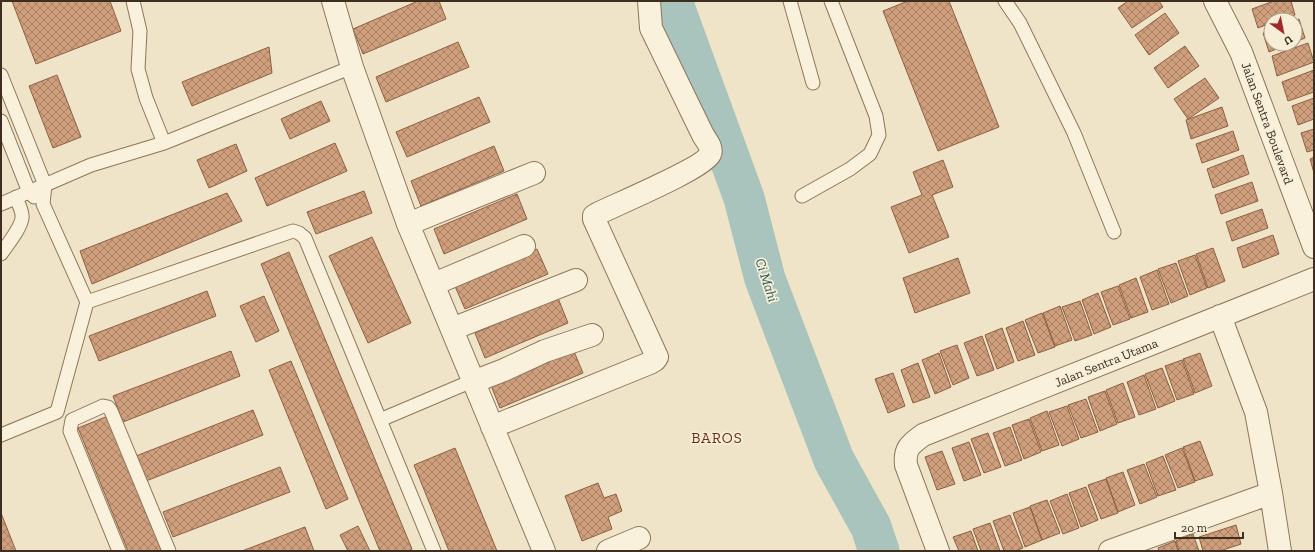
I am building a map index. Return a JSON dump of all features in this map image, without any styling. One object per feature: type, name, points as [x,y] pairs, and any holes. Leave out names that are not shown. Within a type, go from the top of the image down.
[{"type":"street","points":[[333,1],[352,67],[408,224],[544,551]]},
{"type":"street","points":[[492,427],[650,363],[657,357],[594,219],[594,216],[597,214],[676,177],[703,160],[710,155],[711,152],[709,144],[703,135],[651,28],[649,1]]},
{"type":"street","name":"Jalan Sentra Boulevard","points":[[1215,1],[1241,52],[1314,247]]},
{"type":"street","points":[[408,224],[534,173]]},
{"type":"street","points":[[434,284],[524,246]]},
{"type":"street","name":"Jalan Sentra Utama","points":[[938,551],[906,465],[905,455],[911,444],[924,435],[1314,279]]},
{"type":"street","points":[[452,329],[576,280]]},
{"type":"street","points":[[1220,316],[1256,412],[1280,551]]},
{"type":"street","points":[[473,382],[546,351],[592,335]]},
{"type":"street","points":[[1110,551],[1271,493]]},
{"type":"street","points":[[608,551],[639,538]]},
{"type":"lane","points":[[133,1],[140,31],[138,69],[146,98],[164,143]]},
{"type":"lane","points":[[790,1],[813,83]]},
{"type":"lane","points":[[802,196],[850,169],[870,154],[879,135],[876,116],[831,1]]},
{"type":"lane","points":[[1005,1],[1020,24],[1074,133],[1114,232]]},
{"type":"lane","points":[[1,204],[91,165],[164,143],[352,67]]},
{"type":"lane","points":[[1,74],[46,185],[43,204]]},
{"type":"lane","points":[[1,121],[29,192],[43,204],[87,302],[56,412]]},
{"type":"lane","points":[[1,254],[18,229],[22,219],[16,197]]},
{"type":"lane","points":[[87,302],[293,232],[299,233],[305,238],[434,551]]},
{"type":"lane","points":[[380,420],[473,382]]},
{"type":"lane","points":[[72,420],[103,406],[108,407],[111,411],[169,551]]},
{"type":"lane","points":[[1,435],[56,412],[72,420]]},
{"type":"lane","points":[[72,420],[70,428],[72,435],[120,551]]},
{"type":"building","points":[[12,1],[110,1],[121,31],[36,64]]},
{"type":"building","points":[[418,1],[439,1],[446,19],[363,54],[353,29]]},
{"type":"building","points":[[908,1],[949,1],[999,127],[938,151],[883,11]]},
{"type":"building","points":[[1128,1],[1159,1],[1163,7],[1132,28],[1118,8]]},
{"type":"building","points":[[1274,1],[1291,1],[1294,12],[1263,12],[1263,26],[1258,28],[1252,9]]},
{"type":"building","points":[[1165,13],[1179,33],[1149,55],[1135,35]]},
{"type":"building","points":[[458,42],[469,67],[386,102],[376,77]]},
{"type":"building","points":[[1308,43],[1314,62],[1277,76],[1272,56],[1283,52],[1303,52],[1303,45]]},
{"type":"building","points":[[1185,46],[1199,66],[1168,88],[1154,68]]},
{"type":"building","points":[[269,47],[272,73],[192,106],[182,82]]},
{"type":"building","points":[[1314,70],[1314,92],[1288,101],[1282,82]]},
{"type":"building","points":[[57,75],[81,137],[53,148],[29,86]]},
{"type":"building","points":[[1205,78],[1219,98],[1188,119],[1174,99]]},
{"type":"building","points":[[479,97],[490,122],[407,157],[396,132]]},
{"type":"building","points":[[1314,98],[1314,119],[1298,125],[1292,106]]},
{"type":"building","points":[[321,101],[330,121],[290,139],[281,119]]},
{"type":"building","points":[[1222,107],[1228,126],[1191,139],[1186,120]]},
{"type":"building","points":[[1314,129],[1314,150],[1307,152],[1301,133]]},
{"type":"building","points":[[1233,131],[1239,150],[1202,163],[1196,144]]},
{"type":"building","points":[[335,143],[347,171],[267,206],[255,178]]},
{"type":"building","points":[[236,144],[247,171],[209,188],[197,160]]},
{"type":"building","points":[[494,146],[504,171],[421,206],[411,181]]},
{"type":"building","points":[[1243,155],[1249,174],[1213,188],[1207,169]]},
{"type":"building","points":[[1314,157],[1314,173],[1310,159]]},
{"type":"building","points":[[943,160],[953,187],[932,195],[949,237],[909,253],[891,207],[922,195],[913,172]]},
{"type":"building","points":[[1252,182],[1258,201],[1221,214],[1215,195]]},
{"type":"building","points":[[364,191],[372,213],[316,234],[307,212]]},
{"type":"building","points":[[227,193],[242,221],[92,284],[80,251]]},
{"type":"building","points":[[517,194],[527,219],[444,254],[434,229]]},
{"type":"building","points":[[1262,209],[1268,228],[1232,241],[1226,222]]},
{"type":"building","points":[[1273,235],[1279,254],[1243,268],[1237,248]]},
{"type":"building","points":[[372,237],[411,323],[368,343],[329,256]]},
{"type":"building","points":[[1213,248],[1225,281],[1208,288],[1196,254]]},
{"type":"building","points":[[537,249],[548,274],[465,309],[454,284]]},
{"type":"building","points":[[289,252],[412,549],[408,551],[380,551],[261,264]]},
{"type":"building","points":[[1195,255],[1207,288],[1190,295],[1178,261]]},
{"type":"building","points":[[958,258],[970,293],[915,313],[903,278]]},
{"type":"building","points":[[1176,263],[1188,296],[1171,303],[1158,269]]},
{"type":"building","points":[[1157,270],[1169,304],[1152,310],[1140,277]]},
{"type":"building","points":[[1136,278],[1148,312],[1131,318],[1119,285]]},
{"type":"building","points":[[1118,286],[1130,319],[1113,325],[1101,292]]},
{"type":"building","points":[[207,291],[216,316],[99,361],[89,336]]},
{"type":"building","points":[[1098,293],[1111,327],[1094,334],[1082,300]]},
{"type":"building","points":[[264,296],[279,331],[256,342],[240,306]]},
{"type":"building","points":[[558,298],[568,323],[485,358],[475,333]]},
{"type":"building","points":[[1080,301],[1092,335],[1075,341],[1062,307]]},
{"type":"building","points":[[1060,306],[1072,340],[1055,346],[1043,313]]},
{"type":"building","points":[[1042,313],[1055,347],[1038,353],[1025,320]]},
{"type":"building","points":[[1023,321],[1035,355],[1018,361],[1006,328]]},
{"type":"building","points":[[1002,328],[1014,362],[997,369],[985,335]]},
{"type":"building","points":[[982,336],[994,370],[977,376],[964,343]]},
{"type":"building","points":[[957,345],[969,378],[953,385],[940,351]]},
{"type":"building","points":[[573,349],[583,373],[500,408],[490,383]]},
{"type":"building","points":[[231,351],[240,376],[123,422],[113,396]]},
{"type":"building","points":[[939,353],[951,387],[935,394],[922,360]]},
{"type":"building","points":[[1200,353],[1212,386],[1195,393],[1183,359]]},
{"type":"building","points":[[1182,360],[1194,394],[1177,400],[1165,366]]},
{"type":"building","points":[[291,361],[348,499],[326,509],[269,370]]},
{"type":"building","points":[[918,363],[930,397],[913,403],[901,370]]},
{"type":"building","points":[[1162,368],[1175,401],[1158,408],[1145,374]]},
{"type":"building","points":[[893,373],[905,406],[888,413],[875,379]]},
{"type":"building","points":[[1144,375],[1156,409],[1139,415],[1127,382]]},
{"type":"building","points":[[1123,383],[1135,417],[1118,423],[1106,390]]},
{"type":"building","points":[[1105,391],[1117,424],[1100,431],[1088,397]]},
{"type":"building","points":[[1086,399],[1098,432],[1081,438],[1068,405]]},
{"type":"building","points":[[1067,406],[1079,439],[1062,446],[1049,412]]},
{"type":"building","points":[[253,410],[263,435],[146,481],[136,456]]},
{"type":"building","points":[[1047,411],[1059,445],[1042,451],[1030,418]]},
{"type":"building","points":[[108,416],[164,551],[128,551],[78,428]]},
{"type":"building","points":[[1029,419],[1041,452],[1024,459],[1012,425]]},
{"type":"building","points":[[1010,427],[1022,460],[1005,466],[993,433]]},
{"type":"building","points":[[988,433],[1001,467],[984,473],[971,439]]},
{"type":"building","points":[[1200,441],[1213,475],[1195,481],[1183,447]]},
{"type":"building","points":[[969,442],[981,475],[964,481],[952,448]]},
{"type":"building","points":[[455,448],[497,551],[449,551],[414,465]]},
{"type":"building","points":[[1182,448],[1195,482],[1178,488],[1165,455]]},
{"type":"building","points":[[942,451],[955,484],[937,490],[925,457]]},
{"type":"building","points":[[1163,456],[1176,490],[1158,496],[1146,463]]},
{"type":"building","points":[[1144,464],[1157,497],[1140,504],[1127,470]]},
{"type":"building","points":[[280,467],[290,492],[173,537],[163,512]]},
{"type":"building","points":[[1123,472],[1135,505],[1118,512],[1106,478]]},
{"type":"building","points":[[1106,479],[1118,513],[1101,519],[1088,485]]},
{"type":"building","points":[[598,483],[604,498],[616,494],[622,511],[608,517],[612,529],[582,541],[565,496]]},
{"type":"building","points":[[1086,487],[1098,520],[1081,527],[1069,493]]},
{"type":"building","points":[[1067,494],[1079,528],[1063,534],[1050,501]]},
{"type":"building","points":[[1047,500],[1060,533],[1042,540],[1030,506]]},
{"type":"building","points":[[1030,507],[1042,540],[1025,547],[1013,513]]},
{"type":"building","points":[[1,513],[16,551],[1,551]]},
{"type":"building","points":[[1010,515],[1023,548],[1015,551],[1004,551],[993,521]]},
{"type":"building","points":[[990,523],[1000,551],[981,551],[973,529]]},
{"type":"building","points":[[1236,525],[1241,544],[1220,551],[1203,551],[1199,537]]},
{"type":"building","points":[[358,526],[370,551],[348,551],[340,535]]},
{"type":"building","points":[[305,527],[314,551],[242,551]]},
{"type":"building","points":[[971,531],[978,551],[959,551],[953,537]]},
{"type":"building","points":[[1193,534],[1199,551],[1179,551],[1176,541]]},
{"type":"building","points":[[1175,541],[1178,551],[1159,551],[1158,548]]},
{"type":"waterway","name":"Ci Mahi","points":[[672,1],[744,198],[765,279],[834,460],[871,527],[879,551]]},
{"type":"district","name":"BAROS","points":[[717,438]]}]
